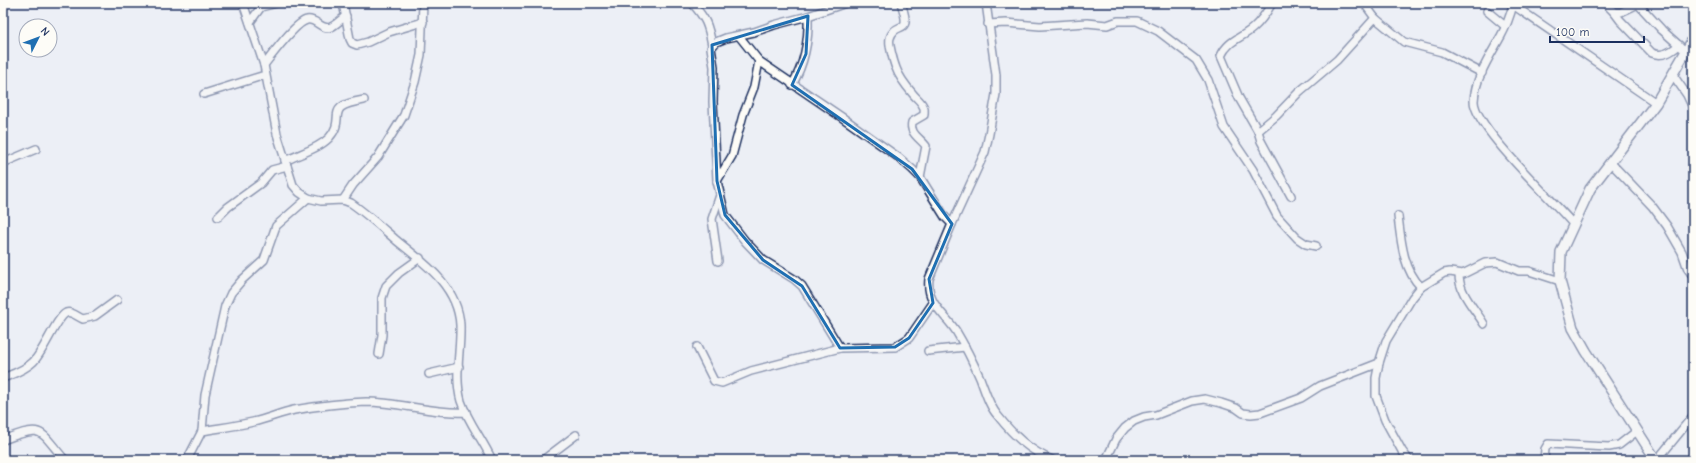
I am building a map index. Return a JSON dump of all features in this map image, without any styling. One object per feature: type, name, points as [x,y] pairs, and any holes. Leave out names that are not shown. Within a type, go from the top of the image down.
[{"type":"street","points":[[243,3],[264,65],[277,134],[296,189],[308,198],[321,201],[343,200],[361,210],[420,258],[442,282],[455,304],[460,324],[459,367],[461,400],[492,460]]},
{"type":"street","points":[[250,22],[261,8],[277,3]]},
{"type":"street","points":[[343,3],[350,39],[352,43],[357,45],[368,42],[389,32],[422,22]]},
{"type":"street","points":[[343,200],[353,185],[378,156],[404,115],[416,82],[420,62],[422,3]]},
{"type":"street","points":[[692,3],[702,14],[708,24],[712,45],[714,67],[713,109],[717,181],[728,220],[763,260],[794,279],[802,286],[840,348]]},
{"type":"street","points":[[712,45],[726,38],[739,36],[808,16],[846,3]]},
{"type":"street","points":[[901,3],[906,19],[905,24],[889,39],[896,69],[909,89],[923,105],[924,114],[912,122],[911,127],[913,133],[926,146],[920,177]]},
{"type":"street","points":[[986,3],[996,75],[996,94],[989,134],[985,152],[952,224],[928,287],[932,303],[956,332],[965,347],[996,415],[1026,446],[1052,460]]},
{"type":"street","points":[[1272,3],[1256,25],[1227,46],[1221,56],[1239,98],[1258,131],[1261,141],[1291,196]]},
{"type":"street","points":[[1364,3],[1375,18],[1404,42],[1442,52],[1482,73]]},
{"type":"street","points":[[1605,3],[1652,53],[1657,55],[1666,54],[1682,49],[1693,41]]},
{"type":"street","points":[[1573,224],[1517,165],[1481,120],[1475,109],[1474,101],[1482,73],[1505,26],[1513,4],[1656,103]]},
{"type":"street","points":[[1614,12],[1621,12],[1638,4],[1682,49]]},
{"type":"street","points":[[1487,11],[1505,26]]},
{"type":"street","points":[[264,65],[283,42],[305,21],[311,20],[327,28],[331,27],[346,16]]},
{"type":"street","points":[[792,84],[806,54],[808,16]]},
{"type":"street","points":[[1258,131],[1276,116],[1299,92],[1336,60],[1375,18]]},
{"type":"street","points":[[988,24],[1006,23],[1040,26],[1087,23],[1107,25],[1118,21],[1137,20],[1158,31],[1199,64],[1208,80],[1224,127],[1252,170],[1277,216],[1296,238],[1306,244],[1316,246]]},
{"type":"street","points":[[739,36],[759,61],[898,157],[920,177],[945,217],[952,224]]},
{"type":"street","points":[[1682,49],[1673,75],[1656,103],[1590,189],[1561,252],[1560,281],[1573,328],[1586,351],[1656,460],[1693,416]]},
{"type":"street","points":[[717,181],[732,156],[743,115],[754,87],[759,61]]},
{"type":"street","points":[[204,94],[265,75]]},
{"type":"street","points":[[1673,75],[1687,95],[1693,108]]},
{"type":"street","points":[[218,217],[228,207],[261,183],[272,170],[323,143],[330,137],[341,106],[348,102],[364,100]]},
{"type":"street","points":[[3,163],[36,149]]},
{"type":"street","points":[[1610,162],[1652,206],[1667,226],[1682,252],[1686,264],[1693,276]]},
{"type":"street","points":[[718,261],[712,219],[720,194]]},
{"type":"street","points":[[187,460],[202,431],[205,395],[225,306],[231,293],[242,280],[264,260],[276,226],[308,198]]},
{"type":"street","points":[[1398,216],[1402,248],[1415,281],[1421,287]]},
{"type":"street","points":[[379,354],[382,335],[382,298],[386,286],[399,273],[420,258]]},
{"type":"street","points":[[1409,460],[1384,420],[1376,396],[1376,378],[1386,341],[1421,287],[1444,273],[1467,273],[1486,264],[1497,262],[1518,271],[1529,271],[1560,281]]},
{"type":"street","points":[[1459,274],[1459,281],[1466,296],[1484,324]]},
{"type":"street","points":[[3,378],[24,369],[33,362],[42,351],[60,318],[65,314],[71,313],[83,319],[94,316],[117,300]]},
{"type":"street","points":[[697,347],[714,381],[722,383],[751,371],[840,348],[895,347],[909,338],[932,303]]},
{"type":"street","points":[[928,351],[942,348],[965,347]]},
{"type":"street","points":[[1106,460],[1116,439],[1125,428],[1134,421],[1144,417],[1156,415],[1192,401],[1204,399],[1221,403],[1243,413],[1260,413],[1301,398],[1320,386],[1379,363]]},
{"type":"street","points":[[429,374],[459,367]]},
{"type":"street","points":[[202,431],[253,422],[292,410],[324,405],[388,403],[429,411],[448,413],[466,412]]},
{"type":"street","points":[[3,440],[27,430],[36,430],[44,434],[65,460]]},
{"type":"street","points":[[1544,460],[1545,449],[1548,444],[1610,448],[1618,445],[1637,431]]},
{"type":"street","points":[[543,460],[576,435]]},
{"type":"highlighted area","points":[[808,16],[806,54],[792,85],[912,169],[952,224],[929,279],[933,303],[909,338],[895,347],[840,348],[802,286],[763,260],[725,215],[717,181],[712,45]]}]
